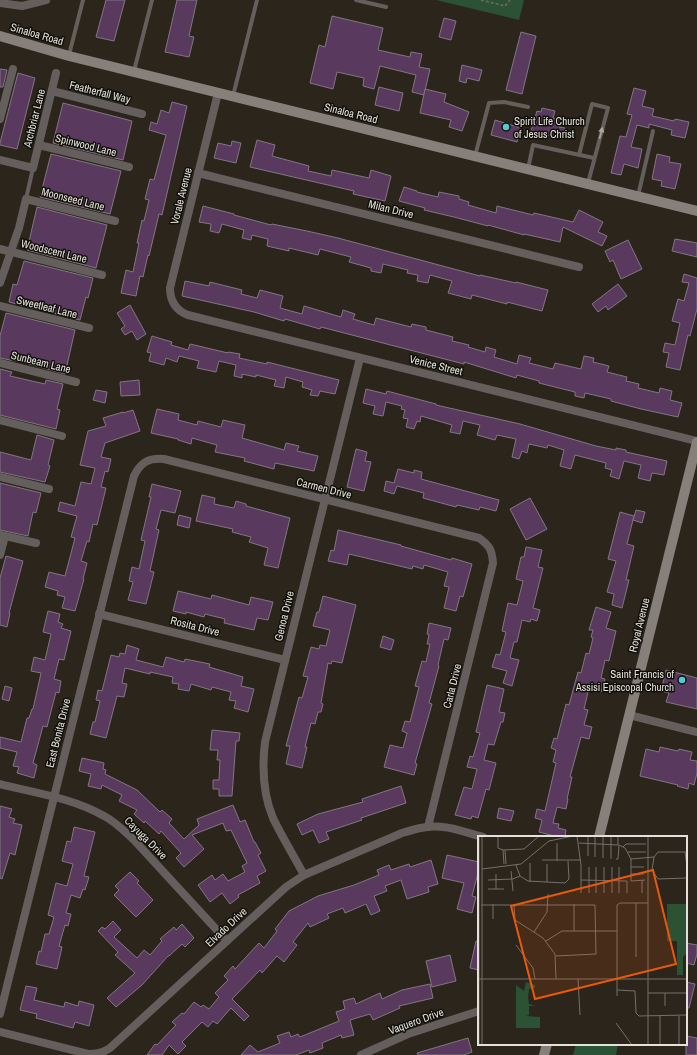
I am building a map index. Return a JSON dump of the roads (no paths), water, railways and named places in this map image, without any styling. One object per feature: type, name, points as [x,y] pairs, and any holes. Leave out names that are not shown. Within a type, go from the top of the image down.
[{"type":"street","points":[[0,3],[22,6],[46,0]]},
{"type":"street","name":"Sinaloa Road","points":[[0,36],[69,56],[697,211]]},
{"type":"street","points":[[0,119],[13,69]]},
{"type":"street","name":"Archbriar Lane","points":[[34,168],[56,73]]},
{"type":"street","name":"Featherfall Way","points":[[52,91],[142,114]]},
{"type":"street","name":"Vorale Avenue","points":[[173,304],[170,297],[170,288],[218,93]]},
{"type":"street","name":"Spinwood Lane","points":[[39,145],[129,167]]},
{"type":"street","points":[[0,160],[34,168]]},
{"type":"street","name":"Milan Drive","points":[[198,173],[579,267]]},
{"type":"street","points":[[0,284],[26,199]]},
{"type":"street","name":"Moonseed Lane","points":[[26,199],[115,221]]},
{"type":"street","name":"Woodscent Lane","points":[[0,249],[102,275]]},
{"type":"street","name":"Venice Street","points":[[173,304],[181,312],[188,315],[697,442]]},
{"type":"street","name":"Sweetleaf Lane","points":[[0,306],[89,328]]},
{"type":"street","name":"Genoa Drive","points":[[304,875],[273,817],[266,797],[263,777],[263,760],[265,742],[360,358]]},
{"type":"street","name":"Sunbeam Lane","points":[[0,363],[76,382]]},
{"type":"street","points":[[0,420],[62,436]]},
{"type":"street","name":"Royal Avenue","points":[[599,836],[697,442]]},
{"type":"street","name":"Carmen Drive","points":[[146,461],[154,458],[164,459],[478,538],[487,544],[491,551]]},
{"type":"street","name":"East Bonita Drive","points":[[0,1014],[134,476],[138,467],[146,461]]},
{"type":"street","points":[[0,477],[49,489]]},
{"type":"street","points":[[0,555],[2,535],[36,543]]},
{"type":"street","name":"Carla Drive","points":[[428,827],[493,563],[491,551]]},
{"type":"street","name":"Rosita Drive","points":[[99,614],[285,660]]},
{"type":"street","points":[[629,715],[697,732]]},
{"type":"street","name":"Cayuga Drive","points":[[0,784],[75,803],[90,808],[105,816],[122,828],[135,841],[227,941]]},
{"type":"street","name":"Elvado Drive","points":[[0,1032],[88,1054],[104,1052],[116,1043],[286,887],[304,875],[402,833],[428,827],[443,827],[479,836]]},
{"type":"street","name":"Vaquero Drive","points":[[361,1055],[408,1034],[478,1011]]},
{"type":"street","points":[[544,1055],[547,1045]]},
{"type":"lane","points":[[69,56],[83,0]]},
{"type":"lane","points":[[134,72],[152,0]]},
{"type":"lane","points":[[233,96],[257,0]]},
{"type":"lane","points":[[356,0],[386,8]]},
{"type":"lane","points":[[475,156],[489,102],[504,102],[528,107]]},
{"type":"lane","points":[[579,155],[592,104],[608,108],[588,184]]},
{"type":"lane","points":[[638,196],[654,131]]},
{"type":"lane","points":[[528,169],[533,145],[594,158]]},
{"type":"lane","points":[[26,199],[34,168]]},
{"type":"place","name":"Spirit Life Church of Jesus Christ","points":[[506,127]]},
{"type":"place","name":"Saint Francis of Assisi Episcopal Church","points":[[682,680]]}]
